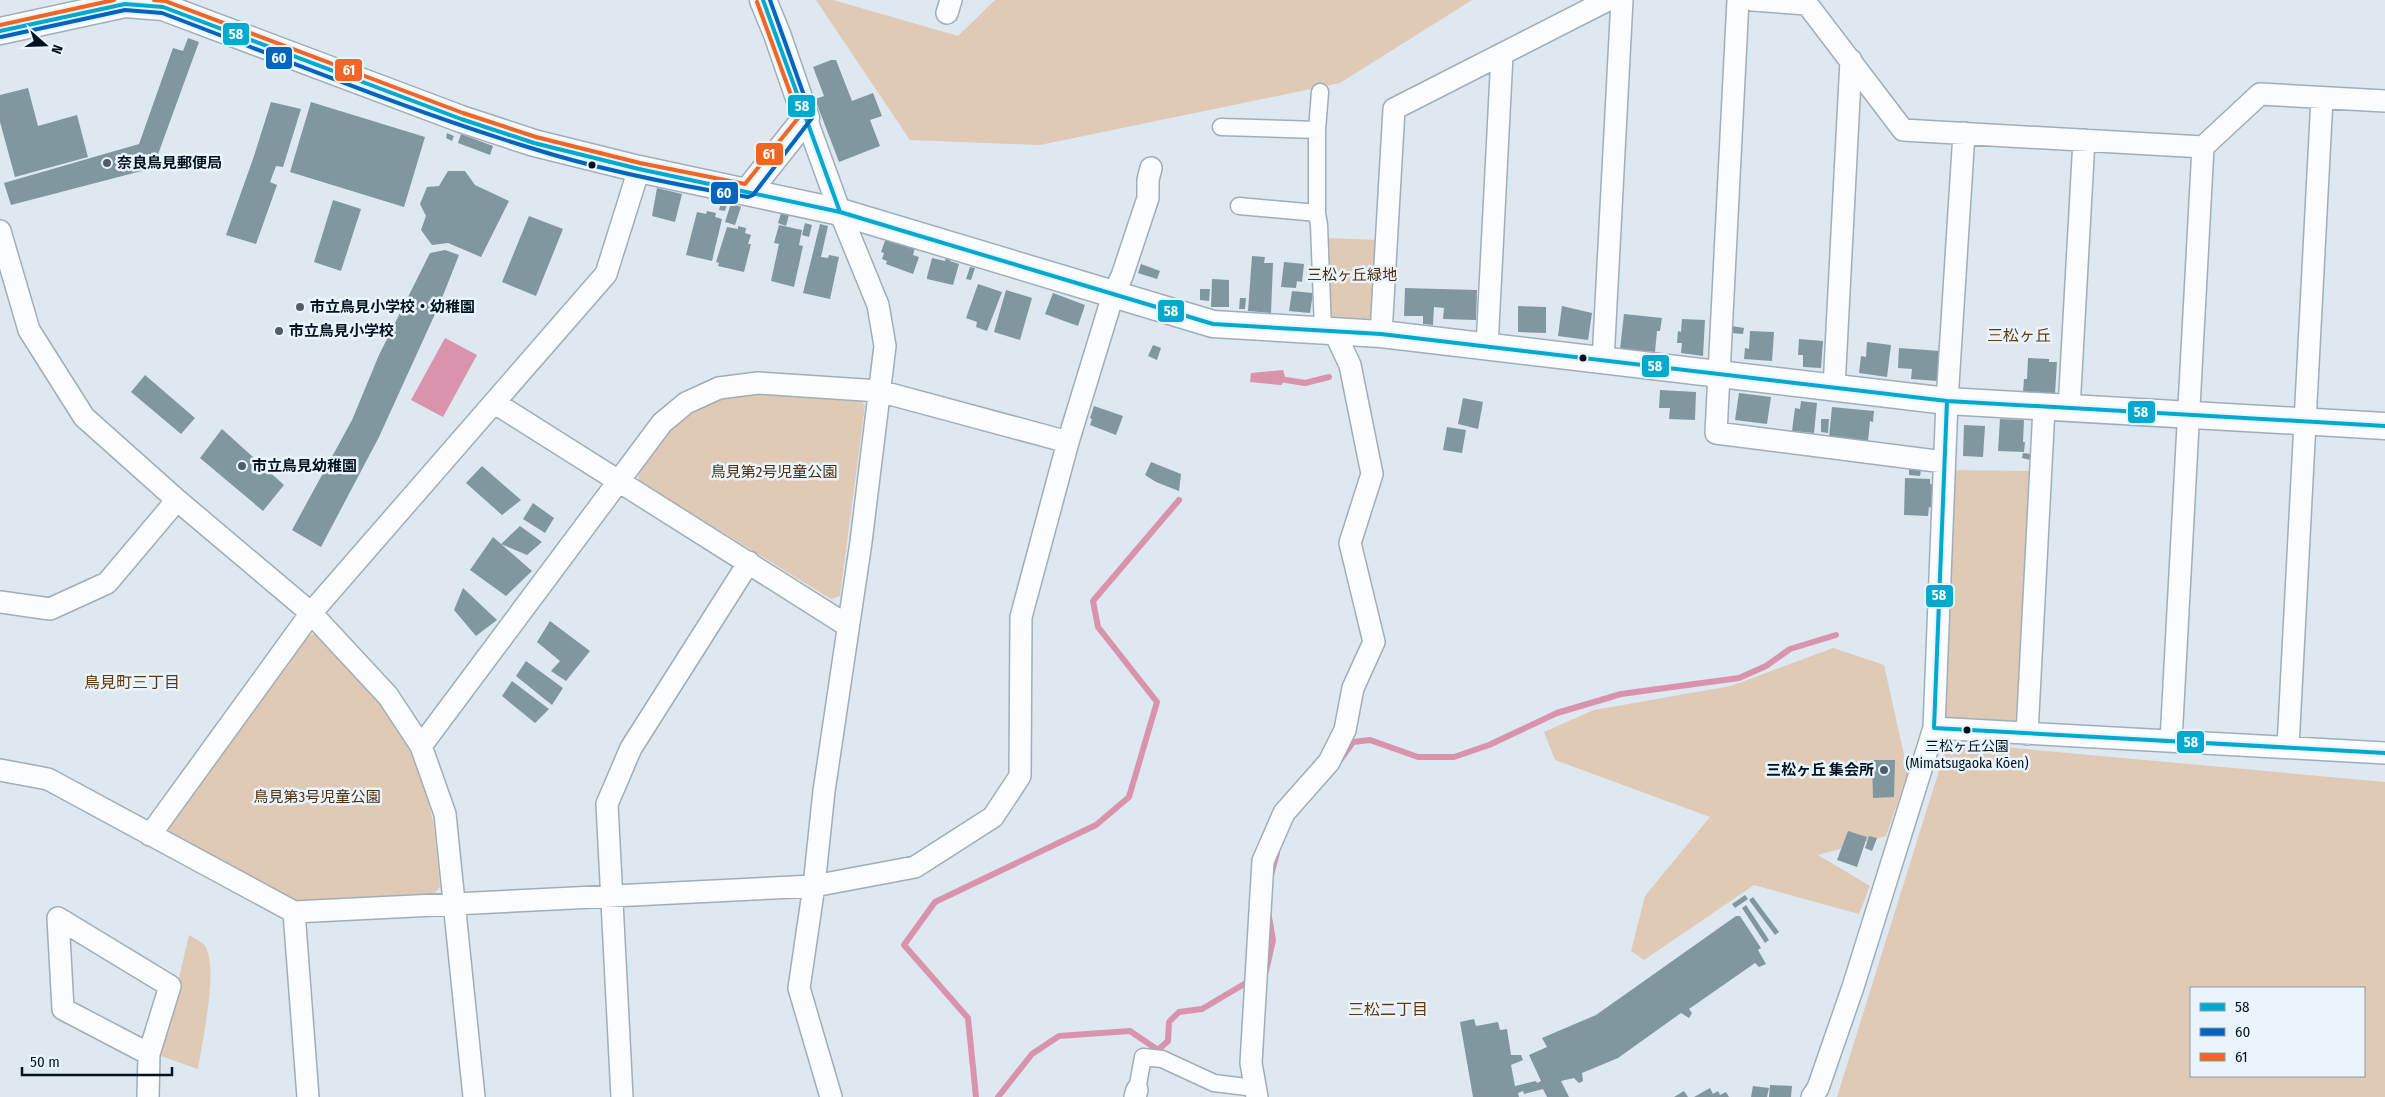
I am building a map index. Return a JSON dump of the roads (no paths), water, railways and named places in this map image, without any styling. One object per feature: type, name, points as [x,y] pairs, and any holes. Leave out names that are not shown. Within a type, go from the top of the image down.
[{"type":"street","points":[[763,0],[777,34],[840,212],[878,305],[885,346],[799,988],[831,1097]]},
{"type":"street","points":[[1381,334],[1394,109],[1608,0]]},
{"type":"street","points":[[1603,361],[1622,0]]},
{"type":"street","points":[[1738,0],[1716,433],[1944,462]]},
{"type":"street","points":[[1752,0],[1807,4],[1903,130],[2203,147]]},
{"type":"street","points":[[0,31],[125,4],[163,7],[461,119],[534,143],[639,169],[840,212],[1213,324],[1381,334],[1947,401],[2057,409],[2385,426]]},
{"type":"street","points":[[1487,347],[1502,55]]},
{"type":"street","points":[[1834,388],[1851,60]]},
{"type":"street","points":[[1136,1093],[1143,1057],[1162,1060],[1214,1083],[1256,1092],[1251,1064],[1264,861],[1284,813],[1329,762],[1345,730],[1353,688],[1374,642],[1350,542],[1372,474],[1350,365],[1329,331],[1317,212],[1316,130],[1320,92]]},
{"type":"street","points":[[2171,741],[2203,147],[2260,94],[2385,101]]},
{"type":"street","points":[[2288,747],[2322,98]]},
{"type":"street","points":[[748,191],[806,118]]},
{"type":"street","points":[[1221,127],[1316,130]]},
{"type":"street","points":[[1812,1097],[1818,1088],[1853,987],[1934,728],[1947,401],[1964,132]]},
{"type":"street","points":[[2027,734],[2084,140]]},
{"type":"street","points":[[0,770],[48,779],[294,912],[454,902],[814,886],[915,867],[993,817],[1020,776],[1022,617],[1068,442],[1112,295],[1122,276],[1148,198],[1150,168]]},
{"type":"street","points":[[150,835],[311,613],[606,274],[639,169]]},
{"type":"street","points":[[1239,206],[1317,212]]},
{"type":"street","points":[[0,232],[29,330],[84,417],[177,500],[311,613],[388,696],[420,746],[445,814],[474,1097]]},
{"type":"street","points":[[420,746],[662,423],[686,403],[719,388],[758,383],[879,391],[1068,442]]},
{"type":"street","points":[[495,403],[620,480],[848,626]]},
{"type":"street","points":[[0,602],[50,610],[107,583],[177,500]]},
{"type":"street","points":[[622,1097],[607,804],[631,748],[749,562]]},
{"type":"street","points":[[1934,728],[2385,753]]},
{"type":"street","points":[[294,912],[308,1097]]},
{"type":"street","points":[[148,1097],[149,1054],[170,986],[58,918],[62,1009],[149,1054]]},
{"type":"waterway","points":[[1286,380],[1305,383],[1329,377]]},
{"type":"waterway","points":[[976,1097],[968,1018],[904,945],[935,902],[1096,825],[1129,797],[1157,702],[1098,627],[1093,601],[1179,500]]},
{"type":"waterway","points":[[1341,759],[1353,742],[1370,740],[1418,757],[1454,757],[1489,745],[1557,713],[1621,694],[1739,678],[1766,666],[1790,649],[1836,635]]},
{"type":"waterway","points":[[1271,875],[1277,853]]},
{"type":"waterway","points":[[1266,971],[1273,940],[1269,917]]},
{"type":"waterway","points":[[998,1097],[1032,1054],[1059,1036],[1130,1031],[1158,1050],[1168,1041],[1169,1022],[1179,1012],[1202,1009],[1251,980]]},
{"type":"place","name":"奈良鳥見郵便局","points":[[107,163]]},
{"type":"place","name":"市立鳥見小学校・幼稚園","points":[[300,307]]},
{"type":"place","name":"市立鳥見小学校","points":[[279,331]]},
{"type":"place","name":"市立鳥見幼稚園","points":[[242,466]]},
{"type":"place","name":"三松ヶ丘公園 (Mimatsugaoka Kōen)","points":[[1967,730]]},
{"type":"place","name":"三松ヶ丘 集会所","points":[[1884,770]]},
{"type":"district","name":"三松ヶ丘","points":[[2019,335]]},
{"type":"district","name":"鳥見町三丁目","points":[[132,682]]},
{"type":"district","name":"三松二丁目","points":[[1388,1009]]},
{"type":"park label","name":"三松ヶ丘緑地","points":[[1352,275]]},
{"type":"park label","name":"鳥見第2号児童公園","points":[[774,472]]},
{"type":"park label","name":"鳥見第3号児童公園","points":[[317,797]]}]
